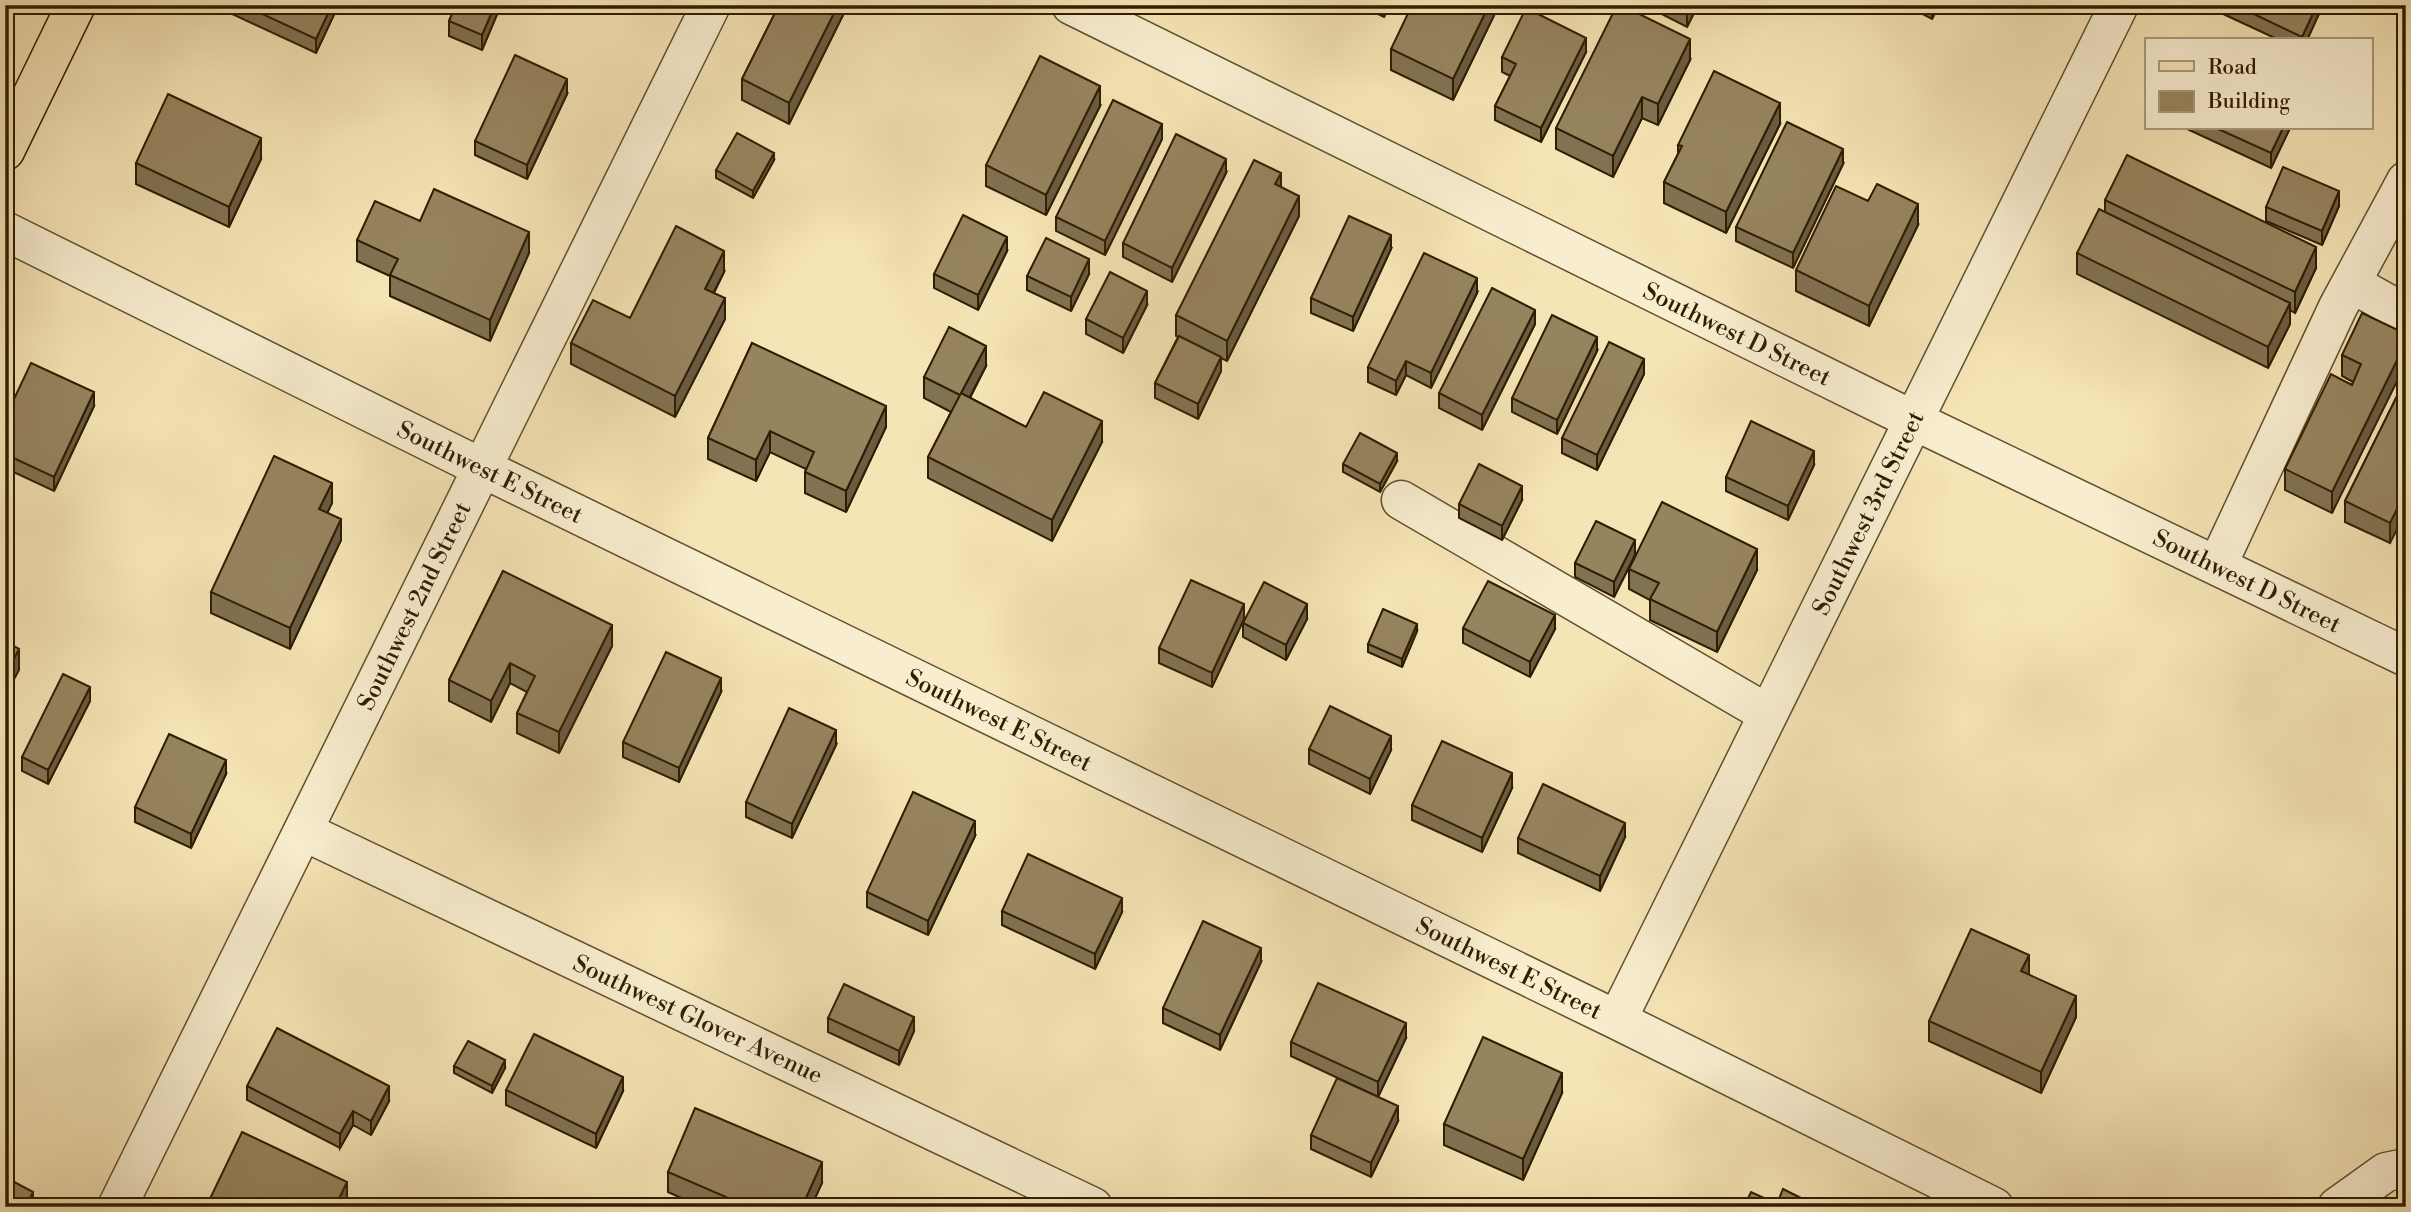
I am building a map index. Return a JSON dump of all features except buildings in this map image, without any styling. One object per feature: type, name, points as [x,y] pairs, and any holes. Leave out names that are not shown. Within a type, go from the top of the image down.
[{"type":"main road","points":[[5,151],[73,6]]},
{"type":"street","name":"Southwest 2nd Street","points":[[117,1207],[711,5]]},
{"type":"street","name":"Southwest D Street","points":[[1071,5],[1913,420],[2406,657]]},
{"type":"street","name":"Southwest 3rd Street","points":[[1617,1020],[2119,5]]},
{"type":"street","points":[[2217,566],[2351,283],[2406,181]]},
{"type":"street","name":"Southwest E Street","points":[[5,231],[482,468],[1617,1020],[1994,1207]]},
{"type":"street","points":[[2351,283],[2406,314]]},
{"type":"street","points":[[1401,500],[1768,714]]},
{"type":"street","name":"Southwest Glover Avenue","points":[[303,831],[1093,1207]]},
{"type":"street","points":[[2337,1207],[2386,1172],[2406,1168]]}]
